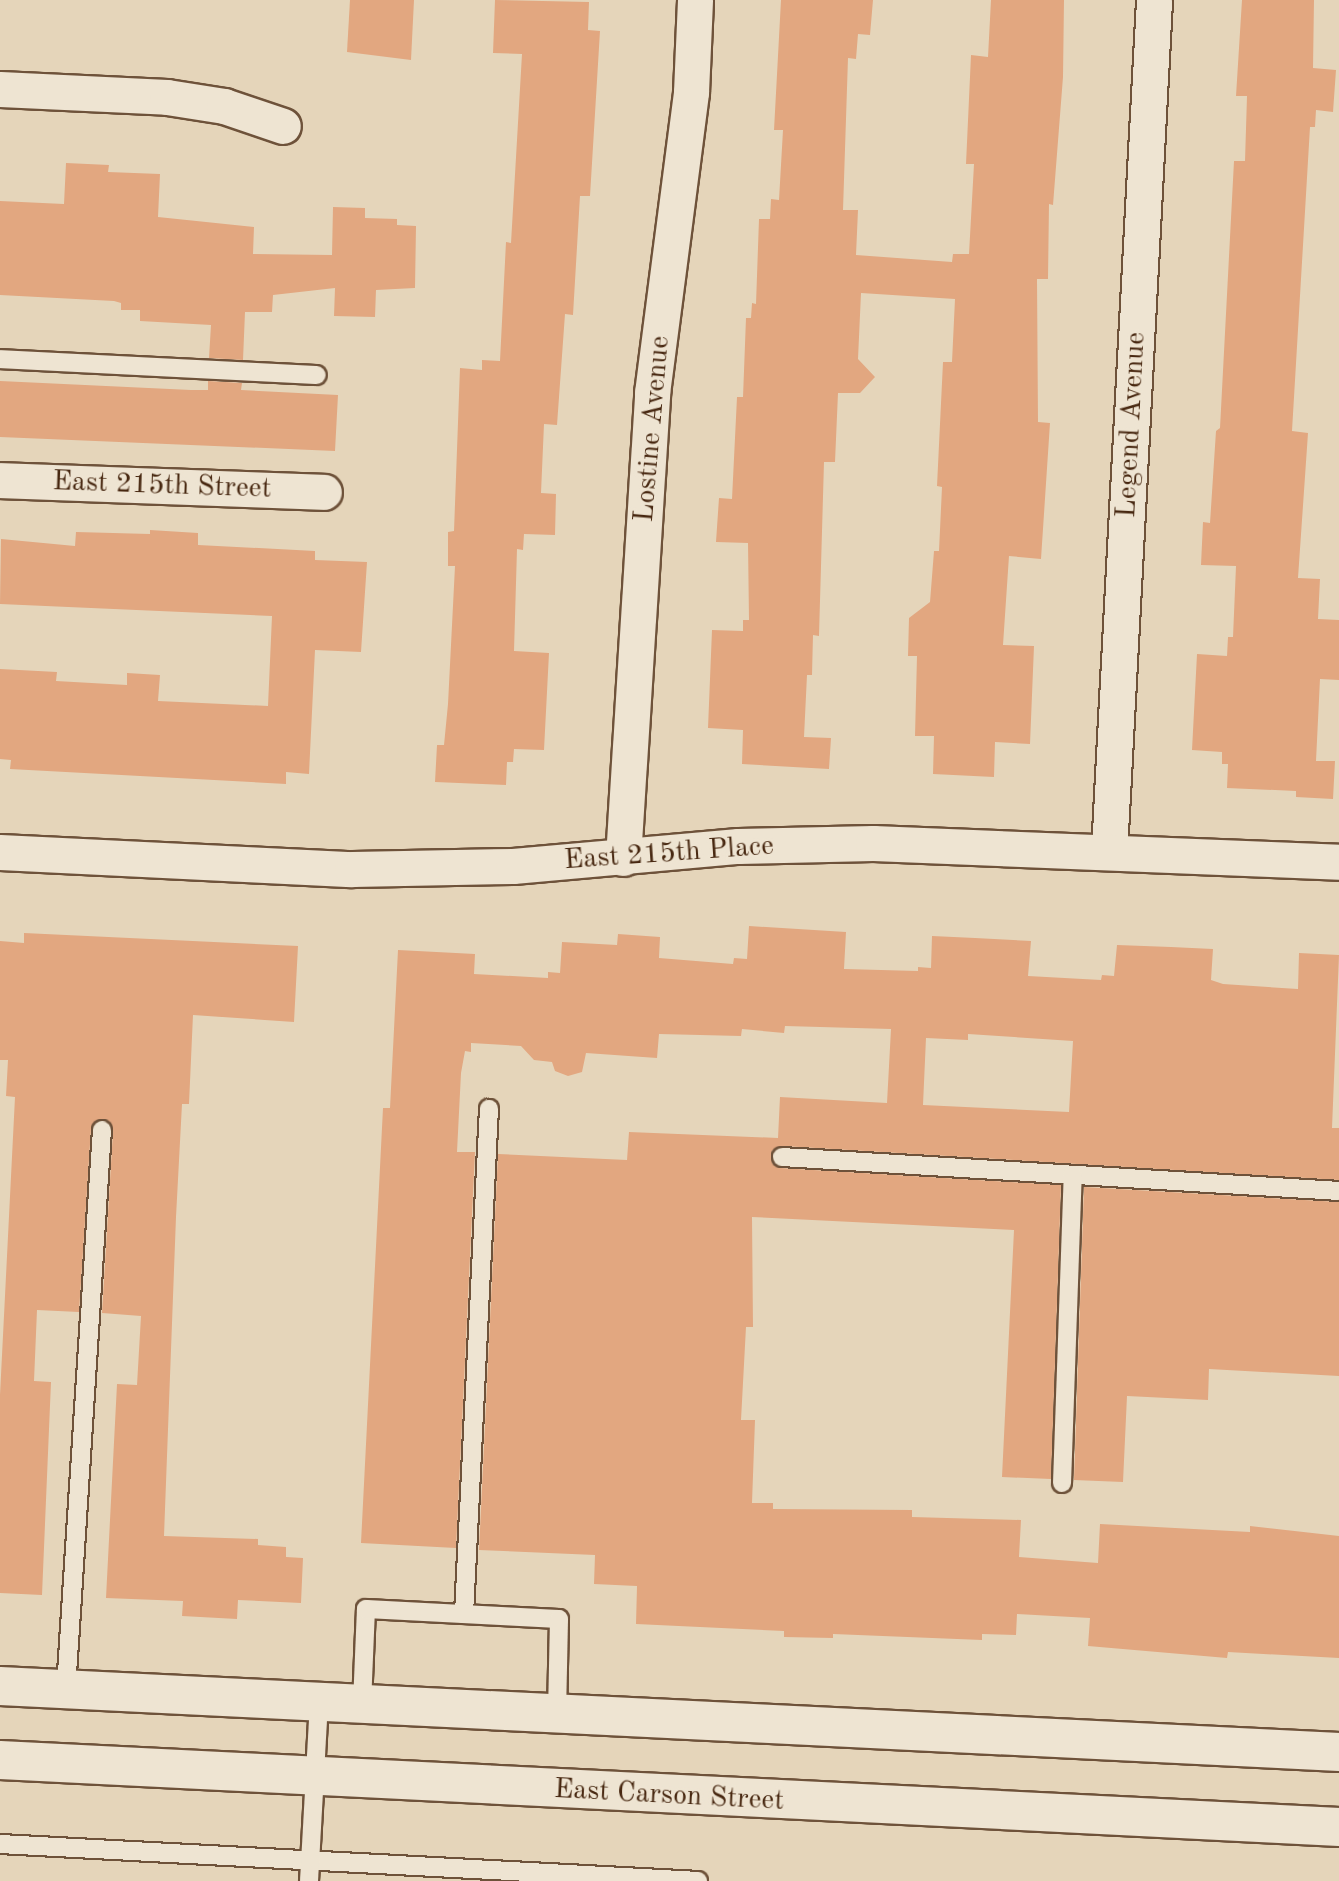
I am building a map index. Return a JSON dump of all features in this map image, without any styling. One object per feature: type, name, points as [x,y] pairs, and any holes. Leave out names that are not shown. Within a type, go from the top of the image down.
[{"type":"main road","points":[[0,1686],[1339,1752]]},
{"type":"main road","name":"East Carson Street","points":[[0,1760],[1339,1827]]},
{"type":"street","name":"Lostine Avenue","points":[[623,858],[652,393],[691,92],[695,0]]},
{"type":"street","name":"Legend Avenue","points":[[1109,851],[1154,0]]},
{"type":"street","points":[[0,89],[167,97],[224,106],[283,126]]},
{"type":"street","name":"East 215th Street","points":[[0,480],[324,492]]},
{"type":"street","name":"East 215th Place","points":[[0,852],[352,870],[623,858],[738,846],[860,844],[1109,851],[1339,862]]},
{"type":"lane","points":[[0,359],[317,375]]},
{"type":"lane","points":[[464,1614],[489,1109]]},
{"type":"lane","points":[[66,1689],[102,1130]]},
{"type":"lane","points":[[782,1157],[1339,1191]]},
{"type":"lane","points":[[1062,1483],[1073,1175]]},
{"type":"lane","points":[[362,1704],[366,1609],[464,1614],[559,1619],[557,1714]]},
{"type":"lane","points":[[309,1881],[319,1702]]},
{"type":"lane","points":[[0,1844],[698,1881]]},
{"type":"building","points":[[350,0],[414,0],[411,60],[347,52]]},
{"type":"building","points":[[495,0],[589,2],[588,30],[600,31],[590,196],[580,196],[573,315],[565,314],[557,425],[544,424],[541,493],[556,494],[555,535],[524,534],[523,550],[517,549],[514,651],[549,653],[544,750],[514,749],[513,762],[507,762],[506,785],[435,782],[437,745],[444,745],[448,704],[455,566],[448,566],[448,532],[454,531],[460,368],[482,370],[482,360],[500,361],[506,242],[511,243],[522,54],[493,53]]},
{"type":"building","points":[[781,0],[873,0],[870,35],[858,34],[856,59],[848,58],[843,210],[858,210],[856,255],[952,262],[953,254],[969,254],[974,164],[966,164],[971,55],[988,57],[991,0],[1064,0],[1063,77],[1053,205],[1049,204],[1048,279],[1037,279],[1038,422],[1050,423],[1041,559],[1009,556],[1003,645],[1034,646],[1030,744],[995,742],[994,777],[933,774],[934,736],[915,736],[917,656],[908,656],[909,618],[930,602],[934,551],[939,551],[942,487],[937,486],[943,362],[952,362],[955,299],[861,293],[858,359],[875,377],[860,393],[838,393],[835,462],[824,462],[819,636],[813,635],[812,675],[807,675],[804,737],[831,738],[829,769],[742,764],[743,730],[708,728],[712,630],[743,631],[743,620],[749,620],[748,543],[716,542],[719,498],[732,499],[737,397],[743,397],[746,318],[751,318],[752,303],[756,304],[759,219],[770,219],[771,199],[779,200],[783,130],[774,130]]},
{"type":"building","points":[[1242,0],[1314,0],[1313,68],[1336,70],[1333,112],[1316,110],[1315,127],[1310,127],[1292,431],[1308,433],[1298,578],[1320,579],[1318,619],[1339,620],[1339,680],[1320,679],[1316,761],[1335,761],[1333,799],[1296,797],[1296,791],[1227,788],[1228,764],[1222,764],[1222,752],[1192,750],[1197,654],[1227,656],[1228,637],[1233,637],[1236,566],[1201,565],[1203,522],[1210,523],[1216,431],[1220,428],[1234,161],[1245,161],[1247,96],[1236,96]]},
{"type":"building","points":[[66,163],[109,165],[108,172],[160,174],[158,217],[254,227],[253,254],[332,255],[333,207],[365,208],[365,218],[397,219],[397,225],[416,226],[415,288],[376,290],[375,317],[334,316],[335,288],[273,295],[272,312],[245,312],[243,360],[209,358],[211,325],[140,321],[140,310],[121,310],[121,303],[114,301],[0,295],[0,201],[64,204]]},
{"type":"building","points":[[0,381],[208,390],[208,381],[242,383],[241,390],[338,395],[335,451],[0,437]]},
{"type":"building","points":[[150,530],[198,533],[198,545],[315,551],[315,560],[367,562],[361,652],[315,650],[309,774],[286,772],[286,784],[10,769],[11,760],[0,759],[0,669],[57,672],[56,681],[127,685],[127,673],[160,675],[158,701],[268,706],[272,616],[0,604],[1,539],[75,546],[76,532],[150,534]]},
{"type":"building","points":[[749,926],[846,932],[844,969],[918,971],[918,967],[931,968],[932,936],[1031,941],[1028,976],[1101,980],[1102,975],[1114,976],[1117,945],[1213,949],[1211,980],[1223,984],[1298,989],[1299,953],[1339,955],[1332,1128],[1339,1128],[1339,1180],[783,1146],[772,1151],[772,1163],[781,1168],[1061,1185],[1051,1479],[1002,1477],[1014,1230],[752,1217],[753,1327],[746,1327],[741,1420],[755,1420],[752,1503],[773,1503],[773,1509],[912,1510],[912,1517],[1021,1520],[1019,1557],[1098,1563],[1100,1524],[1250,1532],[1250,1526],[1339,1536],[1339,1658],[1228,1652],[1227,1658],[1088,1646],[1090,1618],[1017,1614],[1016,1635],[982,1634],[982,1640],[833,1634],[833,1638],[784,1637],[784,1631],[636,1624],[637,1586],[594,1584],[595,1555],[479,1550],[498,1154],[627,1160],[629,1132],[778,1138],[780,1097],[887,1103],[891,1029],[785,1026],[784,1033],[742,1029],[741,1036],[659,1034],[657,1058],[586,1053],[582,1072],[568,1076],[555,1071],[552,1062],[534,1060],[521,1046],[471,1043],[471,1052],[465,1051],[461,1073],[457,1152],[475,1152],[456,1548],[361,1543],[383,1108],[390,1108],[398,950],[475,954],[474,974],[548,978],[548,972],[560,973],[562,942],[617,945],[618,934],[660,937],[659,958],[733,964],[734,958],[747,959]],"holes":[[[968,1034],[1073,1041],[1069,1112],[923,1105],[926,1038],[968,1040]]]},
{"type":"building","points":[[24,933],[298,946],[294,1022],[193,1015],[189,1104],[182,1104],[164,1536],[258,1539],[258,1545],[286,1547],[286,1557],[303,1558],[301,1603],[238,1600],[237,1619],[182,1616],[183,1601],[106,1598],[117,1384],[137,1385],[141,1316],[102,1313],[113,1131],[102,1119],[91,1129],[79,1312],[37,1310],[34,1381],[51,1382],[42,1595],[0,1593],[0,1395],[15,1097],[6,1096],[8,1060],[0,1060],[0,941],[24,943]]},
{"type":"building","points":[[1084,1187],[1339,1202],[1339,1376],[1209,1369],[1208,1400],[1127,1396],[1123,1482],[1074,1480]]}]
